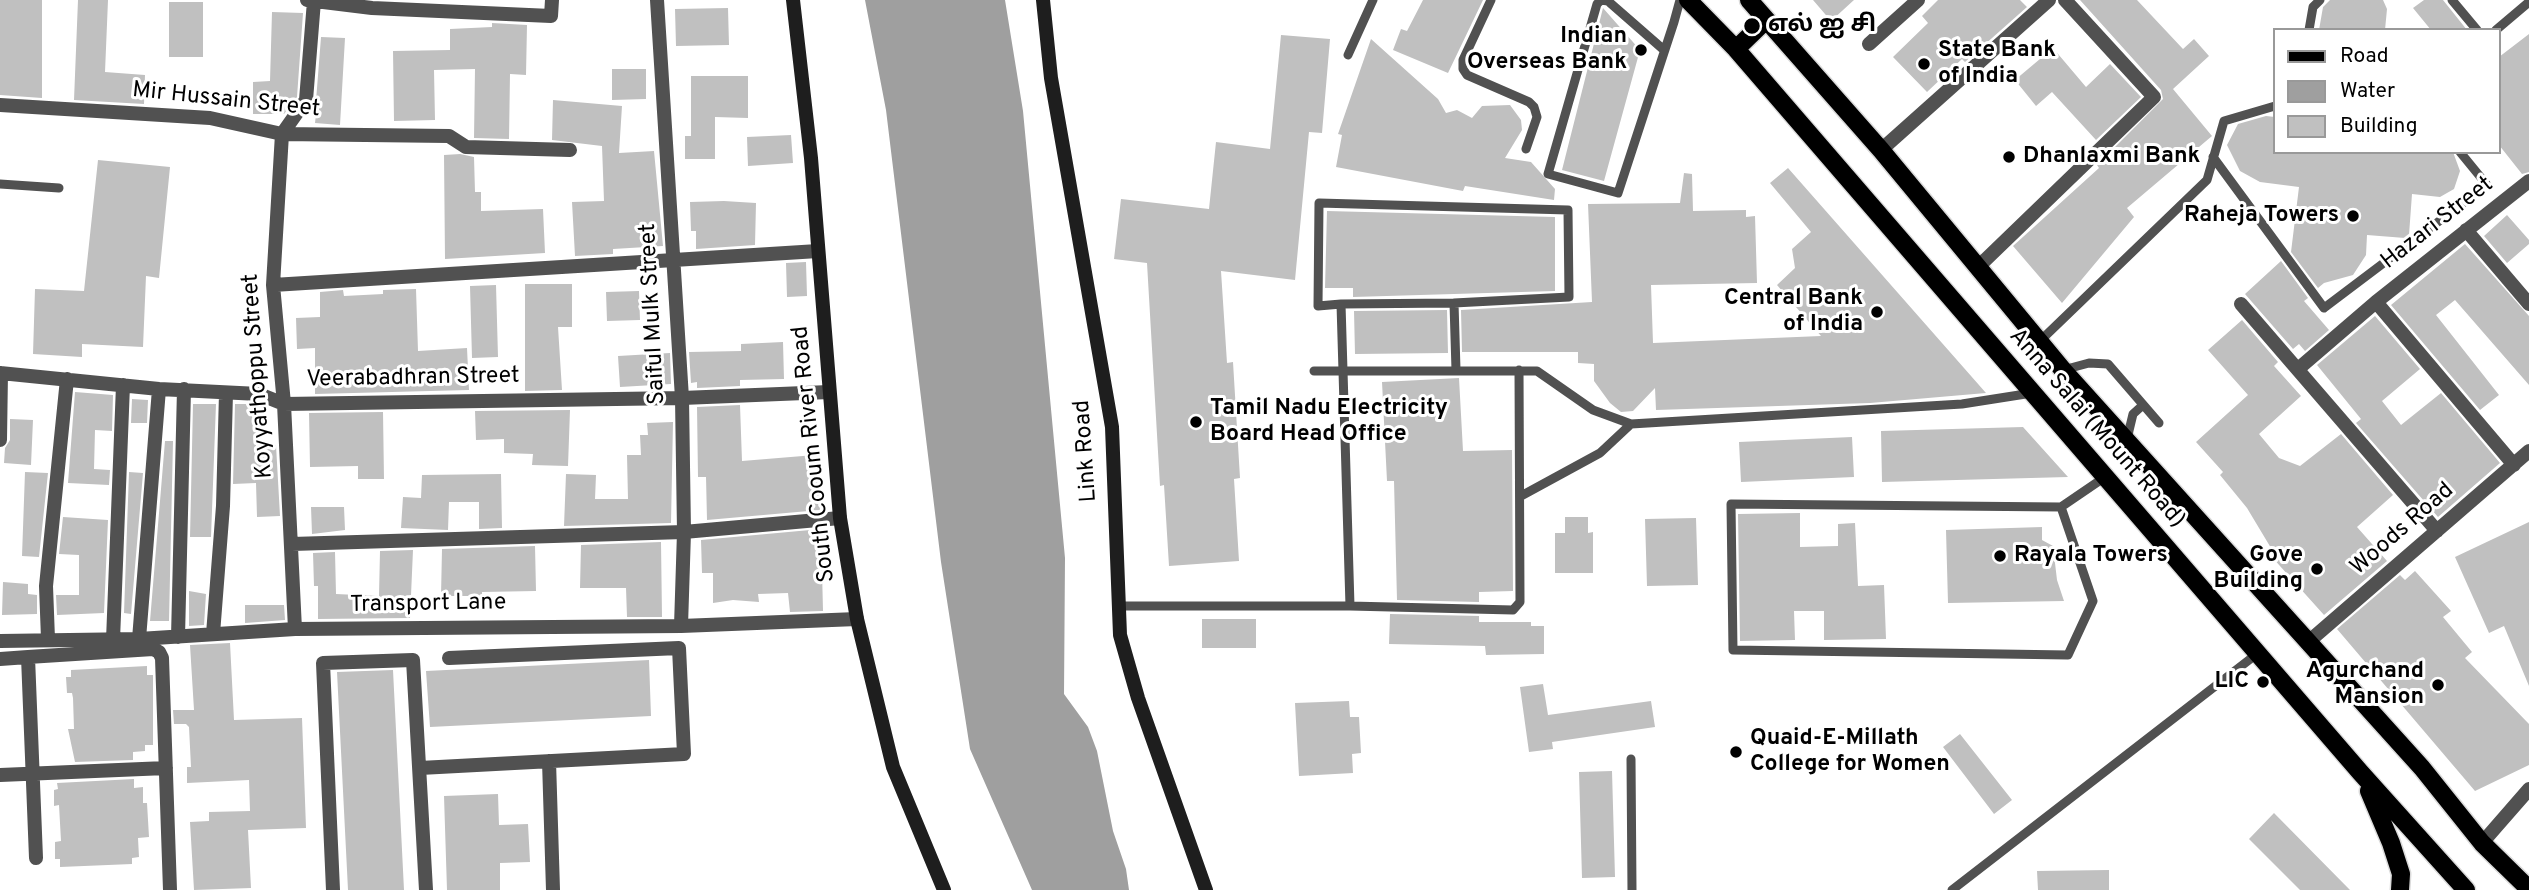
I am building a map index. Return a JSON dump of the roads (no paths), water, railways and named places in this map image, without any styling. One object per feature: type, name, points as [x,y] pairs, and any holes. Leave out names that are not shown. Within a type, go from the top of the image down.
[{"type":"main road","name":"Anna Salai (Mount Road)","points":[[1688,0],[1735,50],[2360,772],[2466,890]]},
{"type":"main road","name":"Anna Salai (Mount Road)","points":[[1749,0],[1881,150],[2063,370],[2421,768],[2482,843],[2529,889]]},
{"type":"main road","points":[[1735,50],[1766,20]]},
{"type":"main road","points":[[2360,772],[2391,843],[2401,874],[2400,890]]},
{"type":"street","points":[[305,0],[551,16],[552,0]]},
{"type":"street","name":"Saiful Mulk Street","points":[[657,0],[682,398],[684,532],[681,626]]},
{"type":"street","name":"South Cooum River Road","points":[[793,0],[811,158],[841,518],[857,619],[892,767],[944,890]]},
{"type":"street","name":"Link Road","points":[[1043,0],[1051,78],[1112,427],[1120,635],[1138,698],[1206,890]]},
{"type":"street","points":[[1869,44],[1918,0]]},
{"type":"street","points":[[1881,150],[2049,0]]},
{"type":"street","points":[[1978,267],[2154,97],[2065,0]]},
{"type":"street","points":[[282,134],[306,100],[314,1]]},
{"type":"street","name":"Mir Hussain Street","points":[[0,105],[210,118],[282,134],[449,136],[466,147],[570,150]]},
{"type":"street","name":"Koyyathoppu Street","points":[[282,134],[273,285],[285,404],[295,629]]},
{"type":"street","name":"Hazari Street","points":[[2298,369],[2376,302],[2529,181]]},
{"type":"street","points":[[2466,230],[2529,304]]},
{"type":"street","points":[[273,285],[818,251]]},
{"type":"street","points":[[2376,302],[2514,465]]},
{"type":"street","points":[[2241,304],[2437,531]]},
{"type":"street","points":[[0,440],[1,373]]},
{"type":"street","name":"Veerabadhran Street","points":[[1,373],[159,389],[259,394],[285,404],[682,398],[829,392]]},
{"type":"street","points":[[48,639],[46,586],[67,379]]},
{"type":"street","points":[[113,640],[123,385]]},
{"type":"street","points":[[139,639],[159,389]]},
{"type":"street","points":[[178,637],[184,389]]},
{"type":"street","points":[[213,634],[223,506],[226,393]]},
{"type":"street","name":"Woods Road","points":[[2307,643],[2529,451]]},
{"type":"street","points":[[292,544],[684,532],[841,518]]},
{"type":"street","name":"Transport Lane","points":[[0,641],[139,639],[295,629],[681,626],[857,619]]},
{"type":"street","points":[[420,768],[684,754],[679,648],[449,658]]},
{"type":"street","points":[[0,659],[153,649],[159,652],[162,658],[170,890]]},
{"type":"street","points":[[28,657],[36,858]]},
{"type":"street","points":[[333,890],[323,663],[414,660],[426,890]]},
{"type":"street","points":[[549,761],[553,890]]},
{"type":"street","points":[[0,775],[166,768]]},
{"type":"street","points":[[2482,843],[2529,789]]},
{"type":"lane","points":[[1348,55],[1373,0]]},
{"type":"lane","points":[[1491,0],[1463,60],[1464,69],[1467,75],[1530,102],[1534,107],[1537,117],[1526,149]]},
{"type":"lane","points":[[1664,50],[1615,6],[1601,0],[1597,4],[1548,174],[1618,193],[1664,50],[1680,0]]},
{"type":"lane","points":[[2309,28],[2313,8],[2319,0]]},
{"type":"lane","points":[[2452,0],[2475,28]]},
{"type":"lane","points":[[2498,28],[2529,2]]},
{"type":"lane","points":[[2040,341],[2207,180],[2224,121],[2274,106]]},
{"type":"lane","points":[[2213,157],[2324,308],[2487,185],[2462,154]]},
{"type":"lane","points":[[0,184],[59,188]]},
{"type":"lane","points":[[1319,203],[1568,210],[1569,298],[1454,303],[1318,306],[1319,203]]},
{"type":"lane","points":[[1454,303],[1456,370]]},
{"type":"lane","points":[[1342,304],[1350,606]]},
{"type":"lane","points":[[2063,370],[2089,363],[2108,364],[2159,422]]},
{"type":"lane","points":[[1117,606],[1350,606],[1513,610],[1520,602],[1522,590],[1519,370]]},
{"type":"lane","points":[[1314,371],[1537,371],[1593,410],[1632,424],[1962,404],[2032,393]]},
{"type":"lane","points":[[2127,441],[2133,414],[2143,405]]},
{"type":"lane","points":[[1521,496],[1600,453],[1632,424]]},
{"type":"lane","points":[[2060,507],[2093,601],[2068,655],[1733,650],[1731,504],[2060,507],[2105,477]]},
{"type":"lane","points":[[1952,890],[2258,653]]},
{"type":"lane","points":[[1631,759],[1632,890]]},
{"type":"water","points":[[865,0],[1005,0],[1023,111],[1065,558],[1064,694],[1088,727],[1097,751],[1113,831],[1126,869],[1129,890],[1032,890],[970,749],[941,562],[886,110]]},
{"type":"place","name":"எல் ஐ சி","points":[[1752,26]]},
{"type":"place","name":"Indian Overseas Bank","points":[[1641,50]]},
{"type":"place","name":"State Bank of India","points":[[1924,64]]},
{"type":"place","name":"Dhanlaxmi Bank","points":[[2009,157]]},
{"type":"place","name":"Raheja Towers","points":[[2353,216]]},
{"type":"place","name":"Central Bank of India","points":[[1877,312]]},
{"type":"place","name":"Tamil Nadu Electricity Board Head Office","points":[[1196,422]]},
{"type":"place","name":"Rayala Towers","points":[[2000,556]]},
{"type":"place","name":"Gove Building","points":[[2317,569]]},
{"type":"place","name":"LIC","points":[[2263,682]]},
{"type":"place","name":"Agurchand Mansion","points":[[2438,685]]},
{"type":"place","name":"Quaid-E-Millath College for Women","points":[[1736,752]]}]
